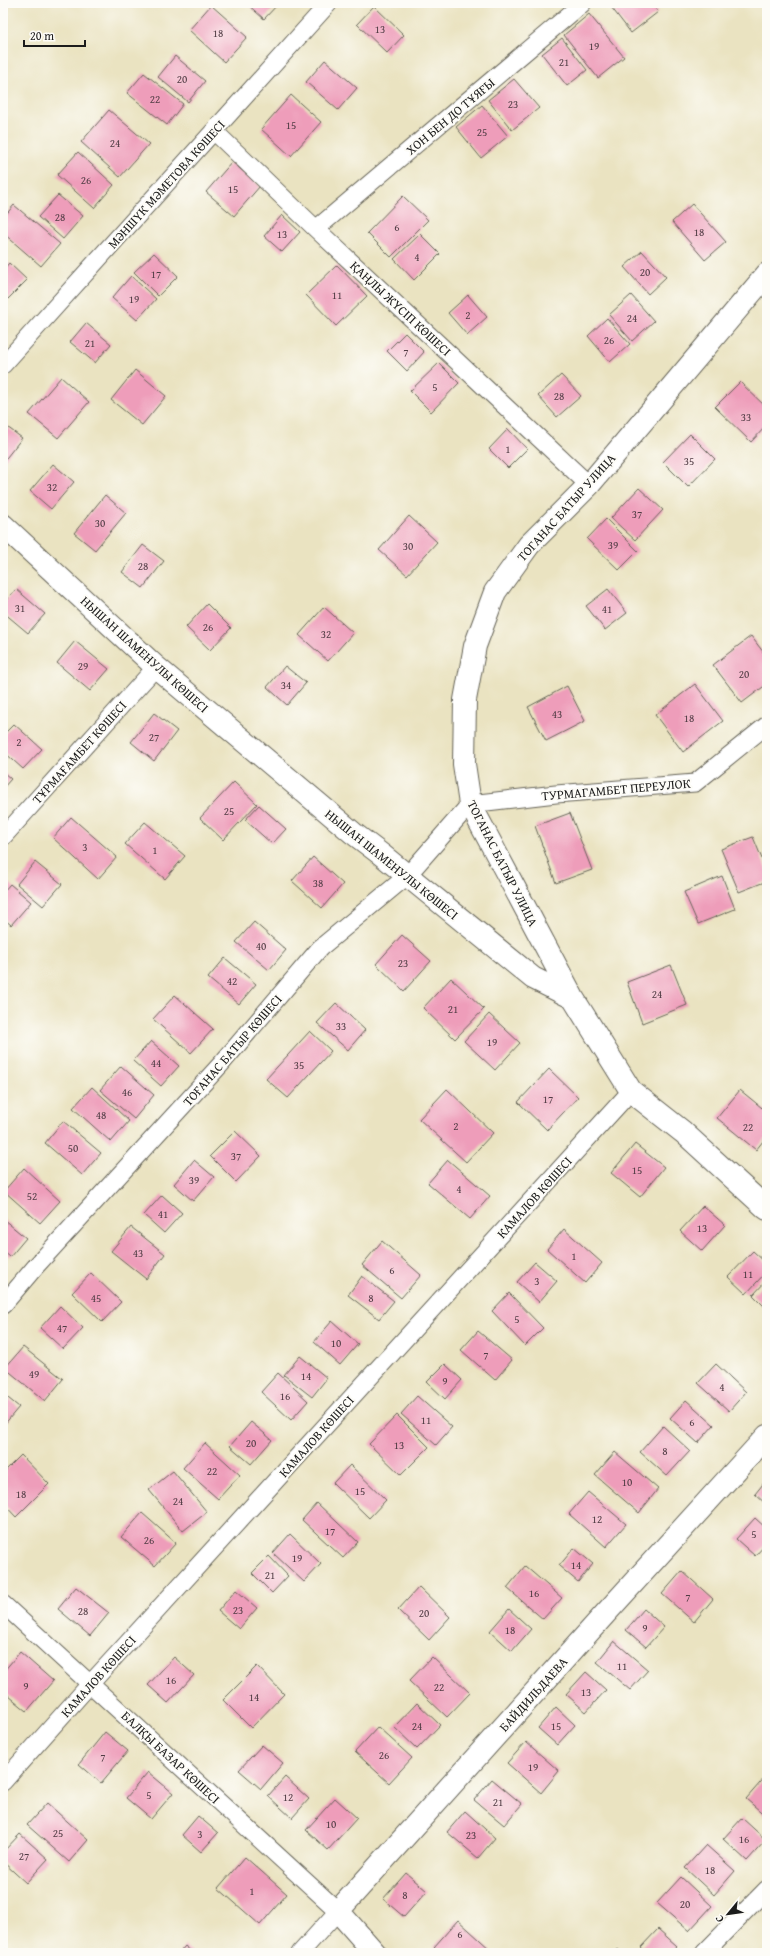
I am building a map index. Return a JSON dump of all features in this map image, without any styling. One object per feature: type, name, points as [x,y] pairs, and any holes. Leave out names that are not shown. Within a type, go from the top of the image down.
[{"type":"street","name":"МӘНШҮК МӘМЕТОВА КӨШЕСІ","points":[[3,365],[329,3]]},
{"type":"street","name":"ХОН БЕН ДО ТҰЯҒЫ","points":[[316,229],[583,3]]},
{"type":"street","name":"ҚАҢЛЫ ЖҮСІП КӨШЕСІ","points":[[214,131],[316,229],[589,485]]},
{"type":"street","name":"ТОГАНАС БАТЫР УЛИЦА","points":[[573,998],[470,804],[464,764],[465,700],[475,646],[495,592],[528,545],[589,485],[767,274]]},
{"type":"street","name":"НЫШАН ШАМЕНУЛЫ КӨШЕСІ","points":[[3,525],[156,667],[353,833],[533,978],[573,998]]},
{"type":"street","name":"ТҰРМАҒАМБЕТ КӨШЕСІ","points":[[3,836],[156,667]]},
{"type":"street","name":"ТУРМАГАМБЕТ ПЕРЕУЛОК","points":[[470,804],[556,794],[695,783],[767,725]]},
{"type":"street","name":"ТОҒАНАС БАТЫР КӨШЕСІ","points":[[3,1305],[36,1266],[222,1063],[320,948],[407,876],[470,804]]},
{"type":"street","points":[[573,998],[631,1091],[683,1132],[767,1209]]},
{"type":"street","name":"КАМАЛОВ КӨШЕСІ","points":[[3,1782],[91,1683],[631,1091]]},
{"type":"street","name":"БАЙДИЛЬДАЕВА","points":[[300,1953],[767,1436]]},
{"type":"street","name":"БАЛҚЫ БАЗАР КӨШЕСІ","points":[[3,1604],[91,1683],[338,1911]]},
{"type":"street","points":[[704,1953],[767,1889]]},
{"type":"street","points":[[338,1911],[375,1953]]},
{"type":"building","points":[[246,3],[279,3],[264,19]]},
{"type":"building","points":[[608,3],[651,3],[658,12],[631,33]]},
{"type":"building","points":[[211,5],[247,37],[224,62],[189,30]]},
{"type":"building","points":[[374,6],[404,35],[387,53],[357,24]]},
{"type":"building","points":[[589,14],[624,57],[598,78],[564,35]]},
{"type":"building","points":[[562,38],[587,70],[567,86],[542,54]]},
{"type":"building","points":[[175,56],[205,81],[188,102],[158,77]]},
{"type":"building","points":[[325,60],[357,88],[338,110],[306,82]]},
{"type":"building","points":[[144,73],[183,104],[167,125],[127,93]]},
{"type":"building","points":[[514,79],[539,108],[512,130],[488,100]]},
{"type":"building","points":[[291,95],[321,122],[291,156],[261,129]]},
{"type":"building","points":[[482,105],[508,136],[481,158],[456,127]]},
{"type":"building","points":[[109,110],[149,144],[120,177],[81,142]]},
{"type":"building","points":[[78,152],[114,185],[94,208],[57,175]]},
{"type":"building","points":[[232,162],[260,186],[234,216],[206,192]]},
{"type":"building","points":[[58,195],[83,216],[63,239],[38,217]]},
{"type":"building","points":[[403,196],[428,220],[391,257],[367,233]]},
{"type":"building","points":[[692,204],[726,242],[705,260],[672,222]]},
{"type":"building","points":[[14,205],[60,244],[41,266],[3,233],[3,218]]},
{"type":"building","points":[[282,215],[300,232],[282,252],[264,236]]},
{"type":"building","points":[[420,234],[440,254],[414,280],[394,259]]},
{"type":"building","points":[[642,251],[666,277],[648,294],[624,267]]},
{"type":"building","points":[[154,253],[178,276],[158,296],[134,272]]},
{"type":"building","points":[[9,263],[27,280],[8,299],[3,294],[3,270]]},
{"type":"building","points":[[337,265],[367,296],[336,326],[306,295]]},
{"type":"building","points":[[131,276],[156,299],[137,320],[112,298]]},
{"type":"building","points":[[468,295],[487,317],[467,335],[448,313]]},
{"type":"building","points":[[631,295],[654,321],[632,341],[609,315]]},
{"type":"building","points":[[607,318],[630,344],[610,362],[588,336]]},
{"type":"building","points":[[86,323],[111,344],[95,363],[70,342]]},
{"type":"building","points":[[405,333],[424,352],[407,371],[387,351]]},
{"type":"building","points":[[439,363],[459,383],[431,412],[410,391]]},
{"type":"building","points":[[135,370],[166,396],[142,425],[111,400]]},
{"type":"building","points":[[561,375],[581,396],[557,417],[538,396]]},
{"type":"building","points":[[61,377],[89,402],[58,438],[29,414]]},
{"type":"building","points":[[740,382],[767,408],[767,425],[751,442],[715,407]]},
{"type":"building","points":[[3,424],[22,438],[3,462]]},
{"type":"building","points":[[508,429],[527,449],[508,468],[489,449]]},
{"type":"building","points":[[690,434],[715,459],[688,487],[663,462]]},
{"type":"building","points":[[53,464],[74,482],[51,509],[30,491]]},
{"type":"building","points":[[639,488],[663,510],[635,540],[611,518]]},
{"type":"building","points":[[105,495],[126,513],[95,550],[74,533]]},
{"type":"building","points":[[409,516],[437,542],[407,575],[379,550]]},
{"type":"building","points":[[606,519],[638,551],[619,570],[587,539]]},
{"type":"building","points":[[143,545],[164,561],[143,588],[122,572]]},
{"type":"building","points":[[16,589],[45,614],[28,633],[3,612],[3,604]]},
{"type":"building","points":[[608,589],[627,613],[605,630],[586,606]]},
{"type":"building","points":[[207,604],[231,628],[210,650],[186,627]]},
{"type":"building","points":[[324,607],[353,633],[328,661],[299,635]]},
{"type":"building","points":[[751,636],[767,657],[767,684],[742,703],[713,665]]},
{"type":"building","points":[[75,641],[109,669],[90,691],[57,663]]},
{"type":"building","points":[[285,666],[306,683],[287,705],[267,687]]},
{"type":"building","points":[[695,684],[723,721],[683,752],[655,715]]},
{"type":"building","points":[[567,686],[585,721],[546,741],[528,707]]},
{"type":"building","points":[[154,713],[177,731],[154,761],[131,742]]},
{"type":"building","points":[[14,724],[42,749],[23,769],[3,751],[3,735]]},
{"type":"building","points":[[3,772],[11,779],[3,788]]},
{"type":"building","points":[[234,782],[257,804],[223,840],[200,818]]},
{"type":"building","points":[[259,805],[286,829],[272,844],[245,820]]},
{"type":"building","points":[[570,813],[592,870],[556,883],[535,826]]},
{"type":"building","points":[[71,817],[117,857],[98,879],[53,838]]},
{"type":"building","points":[[145,822],[185,856],[165,879],[125,844]]},
{"type":"building","points":[[753,837],[767,871],[767,881],[739,892],[721,849]]},
{"type":"building","points":[[313,857],[343,884],[322,908],[292,881]]},
{"type":"building","points":[[35,862],[62,884],[43,906],[17,884]]},
{"type":"building","points":[[722,876],[735,909],[698,924],[684,892]]},
{"type":"building","points":[[10,884],[31,902],[11,925],[3,918],[3,892]]},
{"type":"building","points":[[254,922],[286,950],[269,970],[236,942]]},
{"type":"building","points":[[402,935],[431,961],[404,991],[376,964]]},
{"type":"building","points":[[225,958],[256,984],[239,1004],[208,978]]},
{"type":"building","points":[[671,965],[687,1005],[642,1023],[627,982]]},
{"type":"building","points":[[451,978],[484,1009],[455,1039],[423,1008]]},
{"type":"building","points":[[175,995],[213,1029],[191,1053],[153,1019]]},
{"type":"building","points":[[336,1003],[365,1030],[348,1050],[317,1023]]},
{"type":"building","points":[[489,1014],[520,1043],[495,1070],[464,1041]]},
{"type":"building","points":[[310,1031],[331,1051],[288,1098],[266,1079]]},
{"type":"building","points":[[151,1041],[179,1066],[161,1086],[133,1061]]},
{"type":"building","points":[[121,1066],[154,1095],[134,1119],[100,1090]]},
{"type":"building","points":[[549,1069],[578,1097],[547,1130],[518,1102]]},
{"type":"building","points":[[92,1087],[129,1121],[111,1142],[73,1108]]},
{"type":"building","points":[[447,1089],[493,1133],[466,1162],[419,1119]]},
{"type":"building","points":[[740,1090],[767,1112],[767,1136],[756,1150],[717,1118]]},
{"type":"building","points":[[63,1121],[101,1153],[82,1175],[45,1143]]},
{"type":"building","points":[[235,1131],[261,1156],[236,1182],[210,1156]]},
{"type":"building","points":[[635,1144],[664,1167],[640,1197],[611,1173]]},
{"type":"building","points":[[194,1160],[214,1177],[193,1201],[174,1184]]},
{"type":"building","points":[[448,1160],[490,1196],[470,1219],[428,1183]]},
{"type":"building","points":[[24,1168],[60,1201],[40,1223],[4,1191]]},
{"type":"building","points":[[162,1195],[182,1213],[164,1233],[144,1215]]},
{"type":"building","points":[[703,1206],[725,1225],[702,1251],[680,1231]]},
{"type":"building","points":[[3,1219],[26,1238],[10,1257],[3,1251]]},
{"type":"building","points":[[131,1227],[165,1254],[146,1279],[111,1251]]},
{"type":"building","points":[[564,1229],[602,1263],[585,1283],[547,1249]]},
{"type":"building","points":[[382,1241],[421,1275],[401,1298],[362,1265]]},
{"type":"building","points":[[753,1251],[767,1264],[767,1271],[746,1294],[728,1277]]},
{"type":"building","points":[[535,1262],[557,1281],[539,1302],[517,1282]]},
{"type":"building","points":[[91,1273],[121,1302],[102,1322],[72,1293]]},
{"type":"building","points":[[362,1276],[394,1301],[379,1319],[348,1295]]},
{"type":"building","points":[[767,1280],[767,1309],[753,1295]]},
{"type":"building","points":[[509,1293],[543,1328],[525,1346],[492,1311]]},
{"type":"building","points":[[60,1306],[83,1328],[63,1349],[40,1328]]},
{"type":"building","points":[[332,1321],[358,1344],[340,1365],[314,1342]]},
{"type":"building","points":[[478,1331],[512,1360],[495,1380],[461,1350]]},
{"type":"building","points":[[23,1347],[63,1379],[45,1401],[5,1368]]},
{"type":"building","points":[[300,1356],[327,1378],[312,1397],[284,1375]]},
{"type":"building","points":[[445,1364],[462,1380],[445,1399],[427,1382]]},
{"type":"building","points":[[716,1364],[746,1392],[729,1411],[698,1383]]},
{"type":"building","points":[[278,1373],[308,1401],[291,1420],[261,1392]]},
{"type":"building","points":[[3,1394],[19,1407],[3,1426]]},
{"type":"building","points":[[417,1396],[452,1427],[436,1445],[401,1414]]},
{"type":"building","points":[[686,1400],[714,1425],[698,1443],[670,1418]]},
{"type":"building","points":[[397,1415],[429,1447],[401,1475],[369,1444]]},
{"type":"building","points":[[251,1422],[272,1440],[251,1464],[230,1446]]},
{"type":"building","points":[[663,1426],[690,1451],[667,1476],[640,1452]]},
{"type":"building","points":[[205,1443],[240,1475],[218,1499],[183,1468]]},
{"type":"building","points":[[615,1452],[658,1489],[639,1513],[595,1475]]},
{"type":"building","points":[[21,1455],[49,1484],[16,1517],[3,1503],[3,1473]]},
{"type":"building","points":[[350,1465],[386,1500],[369,1518],[333,1483]]},
{"type":"building","points":[[173,1471],[207,1512],[183,1531],[149,1490]]},
{"type":"building","points":[[767,1479],[767,1505],[755,1494]]},
{"type":"building","points":[[588,1492],[626,1524],[606,1547],[569,1514]]},
{"type":"building","points":[[317,1503],[358,1542],[343,1558],[302,1520]]},
{"type":"building","points":[[142,1513],[176,1543],[155,1566],[121,1537]]},
{"type":"building","points":[[755,1518],[767,1529],[767,1543],[755,1556],[736,1539]]},
{"type":"building","points":[[290,1534],[321,1564],[304,1582],[273,1553]]},
{"type":"building","points":[[574,1548],[593,1564],[578,1582],[559,1566]]},
{"type":"building","points":[[269,1556],[288,1576],[272,1593],[252,1573]]},
{"type":"building","points":[[525,1566],[562,1598],[543,1619],[507,1588]]},
{"type":"building","points":[[682,1571],[713,1599],[694,1622],[662,1594]]},
{"type":"building","points":[[76,1587],[109,1613],[90,1636],[58,1609]]},
{"type":"building","points":[[419,1587],[450,1617],[429,1640],[398,1610]]},
{"type":"building","points":[[236,1590],[257,1608],[239,1629],[218,1611]]},
{"type":"building","points":[[509,1609],[531,1629],[512,1651],[490,1631]]},
{"type":"building","points":[[644,1609],[664,1627],[646,1647],[626,1630]]},
{"type":"building","points":[[614,1641],[648,1670],[630,1690],[597,1662]]},
{"type":"building","points":[[20,1652],[53,1681],[27,1711],[3,1691],[3,1672]]},
{"type":"building","points":[[174,1657],[194,1675],[168,1703],[148,1685]]},
{"type":"building","points":[[432,1657],[470,1693],[447,1717],[409,1681]]},
{"type":"building","points":[[257,1666],[284,1694],[251,1728],[223,1700]]},
{"type":"building","points":[[586,1672],[606,1690],[586,1712],[566,1694]]},
{"type":"building","points":[[417,1703],[440,1725],[417,1749],[394,1727]]},
{"type":"building","points":[[556,1707],[575,1725],[557,1745],[538,1728]]},
{"type":"building","points":[[378,1727],[412,1758],[389,1783],[355,1752]]},
{"type":"building","points":[[105,1732],[128,1751],[101,1783],[79,1764]]},
{"type":"building","points":[[526,1742],[559,1771],[541,1793],[507,1763]]},
{"type":"building","points":[[262,1745],[283,1763],[261,1789],[239,1770]]},
{"type":"building","points":[[148,1772],[173,1793],[151,1819],[126,1798]]},
{"type":"building","points":[[767,1775],[767,1817],[746,1799]]},
{"type":"building","points":[[285,1777],[309,1799],[292,1818],[268,1796]]},
{"type":"building","points":[[492,1779],[522,1804],[504,1825],[474,1800]]},
{"type":"building","points":[[335,1798],[357,1818],[328,1850],[306,1830]]},
{"type":"building","points":[[47,1803],[88,1840],[69,1862],[27,1825]]},
{"type":"building","points":[[465,1811],[495,1838],[478,1858],[447,1832]]},
{"type":"building","points":[[198,1816],[218,1833],[201,1852],[182,1835]]},
{"type":"building","points":[[742,1818],[766,1840],[747,1861],[723,1839]]},
{"type":"building","points":[[20,1834],[48,1859],[26,1883],[3,1862],[3,1852]]},
{"type":"building","points":[[706,1845],[735,1871],[714,1895],[685,1868]]},
{"type":"building","points":[[245,1857],[287,1894],[260,1925],[218,1888]]},
{"type":"building","points":[[406,1873],[427,1891],[404,1917],[383,1899]]},
{"type":"building","points":[[681,1877],[712,1906],[689,1931],[657,1903]]},
{"type":"building","points":[[458,1920],[491,1950],[489,1953],[441,1953],[434,1947]]},
{"type":"building","points":[[658,1929],[677,1946],[670,1953],[647,1953],[641,1947]]},
{"type":"building","points":[[185,1946],[193,1953],[179,1953]]},
{"type":"building","points":[[618,1949],[622,1953],[615,1953]]}]
